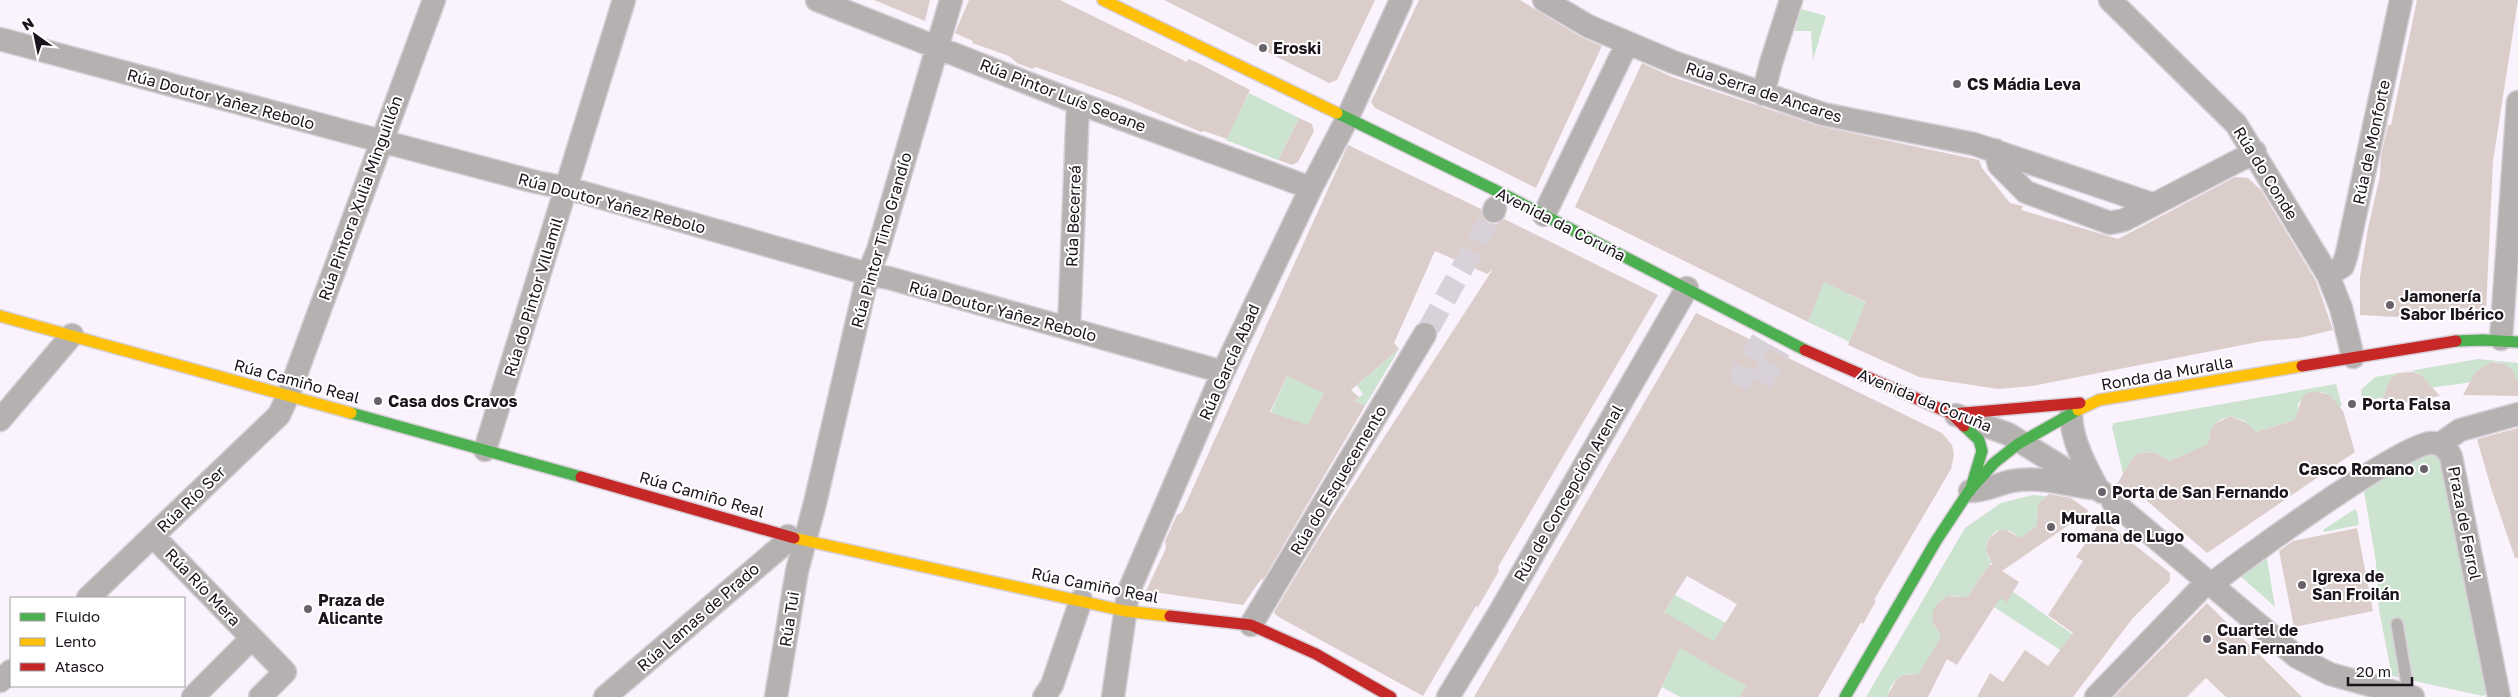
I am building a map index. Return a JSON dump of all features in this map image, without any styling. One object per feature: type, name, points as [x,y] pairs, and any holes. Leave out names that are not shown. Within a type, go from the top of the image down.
[{"type":"street","name":"Rúa Pintora Xulia Minguillón","points":[[288,396],[380,142],[434,0]]},
{"type":"street","name":"Rúa do Pintor Villamil","points":[[485,450],[624,0]]},
{"type":"street","name":"Rúa Pintor Luís Seoane","points":[[817,0],[1078,103],[1311,188]]},
{"type":"street","name":"Rúa Pintor Tino Grandío","points":[[796,539],[868,274],[878,250],[936,46],[951,0]]},
{"type":"street","name":"Avenida da Coruña","points":[[1102,0],[1544,215],[1802,349],[1952,414],[2008,434],[2104,494],[2297,657],[2330,674],[2411,697]]},
{"type":"street","name":"Rúa García Abad","points":[[1113,697],[1128,593],[1223,372],[1311,188],[1347,119],[1401,0]]},
{"type":"street","name":"Rúa Serra de Ancares","points":[[1544,0],[1588,26],[1673,62],[1763,94],[1790,101],[1823,114],[1946,137],[1995,150],[2152,204]]},
{"type":"street","points":[[1763,94],[1770,63],[1791,0]]},
{"type":"street","name":"Rúa do Conde","points":[[2110,0],[2236,124],[2255,152],[2328,275],[2341,308],[2353,357]]},
{"type":"street","name":"Rúa de Monforte","points":[[2328,275],[2343,266],[2347,253],[2401,0]]},
{"type":"street","name":"Rúa Doutor Yañez Rebolo","points":[[0,39],[380,142],[567,188],[868,274],[889,278],[1223,372]]},
{"type":"street","points":[[1544,215],[1623,52]]},
{"type":"street","points":[[2509,340],[2518,102]]},
{"type":"street","name":"Rúa Becerreá","points":[[1069,328],[1078,103]]},
{"type":"street","points":[[1995,150],[1999,166],[2026,192],[2066,209],[2110,223],[2124,220],[2255,152]]},
{"type":"street","name":"Rúa de Concepción Arenal","points":[[1448,697],[1498,615],[1687,288]]},
{"type":"street","name":"Rúa Camiño Real","points":[[0,316],[485,450],[796,539],[1125,611],[1251,625],[1316,654],[1390,697]]},
{"type":"street","name":"Rúa do Esquecemento","points":[[1251,625],[1425,334]]},
{"type":"street","points":[[0,420],[72,335]]},
{"type":"street","name":"Ronda da Muralla","points":[[1845,697],[1926,557],[1970,491],[1994,463],[2021,441],[2071,414],[2099,400],[2353,357],[2462,340],[2509,340]]},
{"type":"street","name":"Rúa Río Ser","points":[[89,597],[278,415],[288,396]]},
{"type":"street","points":[[1952,414],[2022,409],[2099,400]]},
{"type":"street","points":[[1952,414],[1979,440],[1982,451],[1970,491],[1982,490],[2011,481],[2035,479],[2104,494]]},
{"type":"street","points":[[2071,414],[2071,424],[2080,451],[2104,494]]},
{"type":"street","points":[[2440,444],[2460,430],[2518,414]]},
{"type":"street","name":"Praza de Ferrol","points":[[2096,697],[2210,583],[2374,470],[2430,442],[2440,444],[2448,450],[2451,457],[2499,697]]},
{"type":"street","name":"Rúa Río Mera","points":[[153,536],[252,638]]},
{"type":"street","name":"Rúa Lamas de Prado","points":[[605,697],[784,544],[796,539]]},
{"type":"street","name":"Rúa Tui","points":[[776,697],[797,570],[796,539]]},
{"type":"street","points":[[1044,697],[1052,686],[1081,600]]},
{"type":"street","points":[[193,697],[252,638],[285,672],[260,697]]},
{"type":"street","points":[[0,681],[10,672]]},
{"type":"lane","points":[[2397,624],[2411,697]]},
{"type":"green space","points":[[1801,9],[1826,16],[1813,60],[1811,31],[1795,31]]},
{"type":"green space","points":[[1249,93],[1299,118],[1278,160],[1226,140]]},
{"type":"green space","points":[[1828,271],[1850,295],[1866,302],[1850,342],[1808,322]]},
{"type":"green space","points":[[1399,349],[1365,406],[1355,401],[1363,394],[1357,385]]},
{"type":"green space","points":[[2478,359],[2518,363],[2518,385],[2509,368],[2497,362],[2491,362],[2476,372],[2473,382],[2429,388],[2421,376],[2410,371]]},
{"type":"green space","points":[[2401,372],[2388,385],[2385,397],[2362,402],[2361,390],[2375,377]]},
{"type":"green space","points":[[1287,376],[1327,387],[1317,407],[1312,430],[1271,412]]},
{"type":"green space","points":[[2336,384],[2342,406],[2338,407],[2326,393],[2307,393],[2298,404],[2298,419],[2253,433],[2245,421],[2230,416],[2220,420],[2214,426],[2210,434],[2209,444],[2170,461],[2155,452],[2139,453],[2125,482],[2112,427],[2114,423]]},
{"type":"green space","points":[[2436,453],[2444,462],[2488,693],[2483,696],[2392,676],[2379,610],[2376,562],[2363,485],[2409,457]]},
{"type":"green space","points":[[2033,495],[2046,496],[2038,509],[2040,524],[2020,539],[2006,530],[1999,530],[1994,533],[1989,538],[1987,545],[1987,553],[1991,562],[1966,599],[1949,596],[1937,606],[1933,621],[1936,629],[1942,636],[1919,675],[1908,674],[1898,678],[1891,686],[1888,697],[1866,697],[1965,528],[2001,503]]},
{"type":"green space","points":[[2355,509],[2359,525],[2324,532],[2323,530]]},
{"type":"green space","points":[[2266,553],[2275,607],[2238,574]]},
{"type":"green space","points":[[2002,584],[2072,634],[2105,654],[2092,671],[1988,603]]},
{"type":"green space","points":[[1675,595],[1726,623],[1757,666],[1740,697],[1680,697],[1662,687],[1669,672],[1664,612]]},
{"type":"building","points":[[874,0],[930,0],[925,21]]},
{"type":"building","points":[[969,0],[1060,0],[1187,62],[1188,59],[1196,62],[1250,90],[1227,139],[1204,131],[1201,132],[1121,98],[1036,67],[1032,69],[1017,63],[1009,56],[972,43],[973,41],[955,33]]},
{"type":"building","points":[[1164,0],[1375,0],[1337,80],[1329,83]]},
{"type":"building","points":[[1419,0],[1520,0],[1581,37],[1602,46],[1536,188],[1375,108],[1371,102]]},
{"type":"building","points":[[2417,0],[2518,0],[2493,161],[2486,311],[2468,308],[2396,317],[2360,315],[2360,277],[2368,228],[2380,176],[2381,155],[2388,125],[2391,125]]},
{"type":"building","points":[[1642,63],[1672,77],[1819,126],[1979,160],[1982,168],[2010,203],[2023,206],[2021,210],[2118,239],[2235,177],[2248,178],[2261,190],[2316,281],[2333,330],[2299,338],[2263,341],[2032,386],[1998,389],[1919,377],[1848,345],[1866,302],[1824,282],[1808,322],[1575,207]]},
{"type":"building","points":[[1299,118],[1312,124],[1314,131],[1298,162],[1292,165],[1278,160]]},
{"type":"building","points":[[1348,145],[1481,209],[1484,219],[1489,223],[1497,224],[1504,219],[1658,295],[1498,567],[1499,571],[1478,607],[1476,606],[1423,696],[1284,620],[1274,612],[1317,541],[1493,269],[1487,274],[1435,251],[1394,343],[1399,349],[1351,390],[1359,397],[1355,401],[1365,406],[1263,580],[1262,578],[1243,605],[1146,591],[1166,548],[1165,541],[1177,515],[1182,512]],"holes":[[[1287,376],[1324,393],[1308,425],[1270,412]]]},
{"type":"building","points":[[1696,313],[1942,433],[1952,445],[1954,454],[1951,469],[1874,600],[1876,601],[1863,624],[1861,622],[1818,697],[1740,697],[1746,686],[1680,648],[1657,697],[1474,697]],"holes":[[[1687,576],[1737,604],[1714,641],[1664,612]]]},
{"type":"building","points":[[2491,362],[2505,364],[2513,371],[2518,383],[2518,396],[2463,395],[2476,372]]},
{"type":"building","points":[[2413,372],[2421,375],[2440,396],[2380,407],[2392,378],[2399,373]]},
{"type":"building","points":[[2316,391],[2330,395],[2343,411],[2355,452],[2207,553],[2137,492],[2127,496],[2121,492],[2124,486],[2118,490],[2114,489],[2132,459],[2139,453],[2155,452],[2170,461],[2208,444],[2211,429],[2215,424],[2230,416],[2245,422],[2256,432],[2295,420],[2302,398],[2307,393]]},
{"type":"building","points":[[2518,428],[2518,558],[2515,558],[2491,488],[2477,439]]},
{"type":"building","points":[[2049,494],[2071,498],[2089,511],[2002,571],[2019,582],[2007,602],[2000,598],[1957,665],[1947,659],[1928,697],[1887,697],[1896,680],[1903,675],[1919,674],[1941,637],[1932,620],[1933,611],[1937,604],[1947,596],[1967,597],[1990,564],[1993,566],[1986,550],[1989,538],[2000,530],[2006,530],[2021,538],[2037,526],[2038,504]]},
{"type":"building","points":[[2102,519],[2170,573],[2170,581],[2132,619],[2073,697],[1977,697],[1990,673],[2003,682],[2025,650],[2048,666],[2073,633],[2048,615],[2083,561],[2076,557]]},
{"type":"building","points":[[2357,528],[2373,611],[2294,627],[2279,551],[2293,541]]},
{"type":"building","name":"Cuartel de San Fernando","points":[[2207,603],[2302,697],[2226,697],[2206,678],[2187,697],[2114,697]]},
{"type":"tunnel","points":[[1429,328],[1494,211]]},
{"type":"tunnel","points":[[1762,340],[1741,375],[1759,386],[1780,350]]},
{"type":"traffic: fast","points":[[1337,113],[1503,194],[1805,350]]},
{"type":"traffic: fast","points":[[2456,341],[2518,342]]},
{"type":"traffic: fast","points":[[1845,697],[1936,541],[1969,491],[1994,463],[2018,444],[2078,410]]},
{"type":"traffic: fast","points":[[351,413],[581,477]]},
{"type":"traffic: fast","points":[[1964,426],[1979,440],[1982,451],[1970,491]]},
{"type":"traffic: slow","points":[[1103,0],[1337,113]]},
{"type":"traffic: slow","points":[[0,316],[351,413]]},
{"type":"traffic: slow","points":[[2078,410],[2099,400],[2302,366]]},
{"type":"traffic: slow","points":[[794,538],[1125,611],[1170,616]]},
{"type":"traffic: jam","points":[[2302,366],[2456,341]]},
{"type":"traffic: jam","points":[[1805,350],[1952,414],[1964,426]]},
{"type":"traffic: jam","points":[[1952,414],[2080,403]]},
{"type":"traffic: jam","points":[[581,477],[794,538]]},
{"type":"traffic: jam","points":[[1170,616],[1251,625],[1316,654],[1391,697]]},
{"type":"place","name":"Eroski","points":[[1263,48]]},
{"type":"place","name":"CS Mádia Leva","points":[[1957,84]]},
{"type":"place","name":"Jamonería Sabor Ibérico","points":[[2390,305]]},
{"type":"place","name":"Casa dos Cravos","points":[[378,401]]},
{"type":"place","name":"Porta Falsa","points":[[2352,404]]},
{"type":"place","name":"Casco Romano","points":[[2424,469]]},
{"type":"place","name":"Porta de San Fernando","points":[[2102,492]]},
{"type":"place","name":"Muralla romana de Lugo","points":[[2051,527]]},
{"type":"place","name":"Igrexa de San Froilán","points":[[2302,585]]},
{"type":"place","name":"Praza de Alicante","points":[[308,609]]},
{"type":"place","name":"Cuartel de San Fernando","points":[[2207,639]]}]
